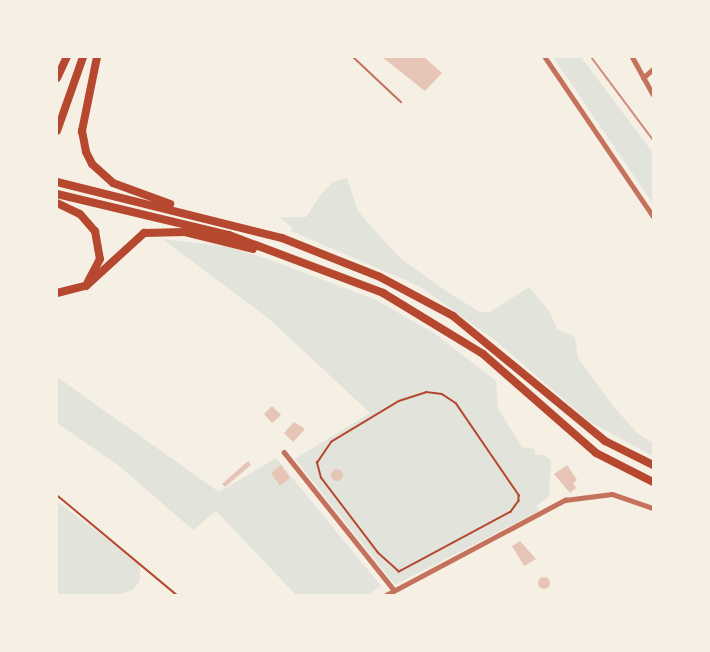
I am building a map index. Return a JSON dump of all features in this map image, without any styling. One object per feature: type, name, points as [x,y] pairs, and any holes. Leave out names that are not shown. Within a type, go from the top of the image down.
[{"type":"highway","points":[[57,78],[67,57]]},
{"type":"highway","points":[[57,131],[83,57]]},
{"type":"highway","points":[[97,57],[82,131],[92,164],[113,183],[128,190],[211,218]]},
{"type":"highway","points":[[57,182],[211,218],[282,238],[380,277],[453,316],[604,441],[653,465]]},
{"type":"highway","points":[[57,194],[229,235],[338,274],[383,293],[449,330],[483,354],[596,453],[653,482]]},
{"type":"highway","points":[[57,203],[80,214],[98,238],[100,259],[86,286]]},
{"type":"highway","points":[[57,293],[86,286],[106,271],[133,241],[162,230],[224,240],[338,274]]},
{"type":"street","points":[[545,57],[653,216]]},
{"type":"street","points":[[632,57],[653,95]]},
{"type":"street","points":[[643,78],[653,69]]},
{"type":"street","points":[[284,452],[394,590]]},
{"type":"street","points":[[386,595],[565,500],[612,494],[653,508]]},
{"type":"lane","points":[[353,57],[401,102]]},
{"type":"path","points":[[388,582],[399,572],[511,512],[519,501],[519,495],[456,403],[434,392],[417,393],[331,442],[317,463],[321,478],[378,553],[399,572]]},
{"type":"path","points":[[57,495],[177,595]]},
{"type":"shaded area","points":[[553,57],[581,57],[653,153],[653,204]]},
{"type":"shaded area","points":[[347,178],[358,211],[401,259],[480,312],[490,312],[529,287],[550,312],[557,329],[575,337],[578,358],[613,406],[637,433],[653,443],[653,456],[590,422],[496,341],[419,286],[291,231],[292,227],[279,217],[306,217],[322,193],[333,182]]},
{"type":"shaded area","points":[[162,239],[229,247],[268,259],[376,300],[434,333],[496,381],[498,408],[522,447],[535,449],[535,455],[545,455],[551,461],[549,496],[537,506],[539,511],[395,585],[295,459],[370,413],[268,318]]},
{"type":"shaded area","points":[[57,377],[219,492],[276,458],[381,586],[368,595],[296,595],[216,511],[193,530],[118,465],[57,423]]},
{"type":"shaded area","points":[[57,501],[140,564],[140,581],[132,590],[117,595],[57,595]]},
{"type":"building","points":[[382,57],[424,57],[442,73],[425,91]]},
{"type":"building","points":[[272,406],[281,415],[272,423],[264,414]]},
{"type":"building","points":[[294,422],[305,429],[293,442],[284,433]]},
{"type":"building","points":[[248,461],[251,465],[225,487],[222,484]]},
{"type":"building","points":[[281,465],[290,478],[280,486],[271,473]]},
{"type":"building","points":[[567,465],[577,480],[573,483],[576,488],[570,493],[554,474]]},
{"type":"building","points":[[337,469],[343,475],[337,481],[331,475]]},
{"type":"building","points":[[520,541],[536,559],[524,566],[512,546]]},
{"type":"building","points":[[544,577],[550,583],[544,589],[538,583]]},
{"type":"railway","points":[[591,57],[653,140]]}]
